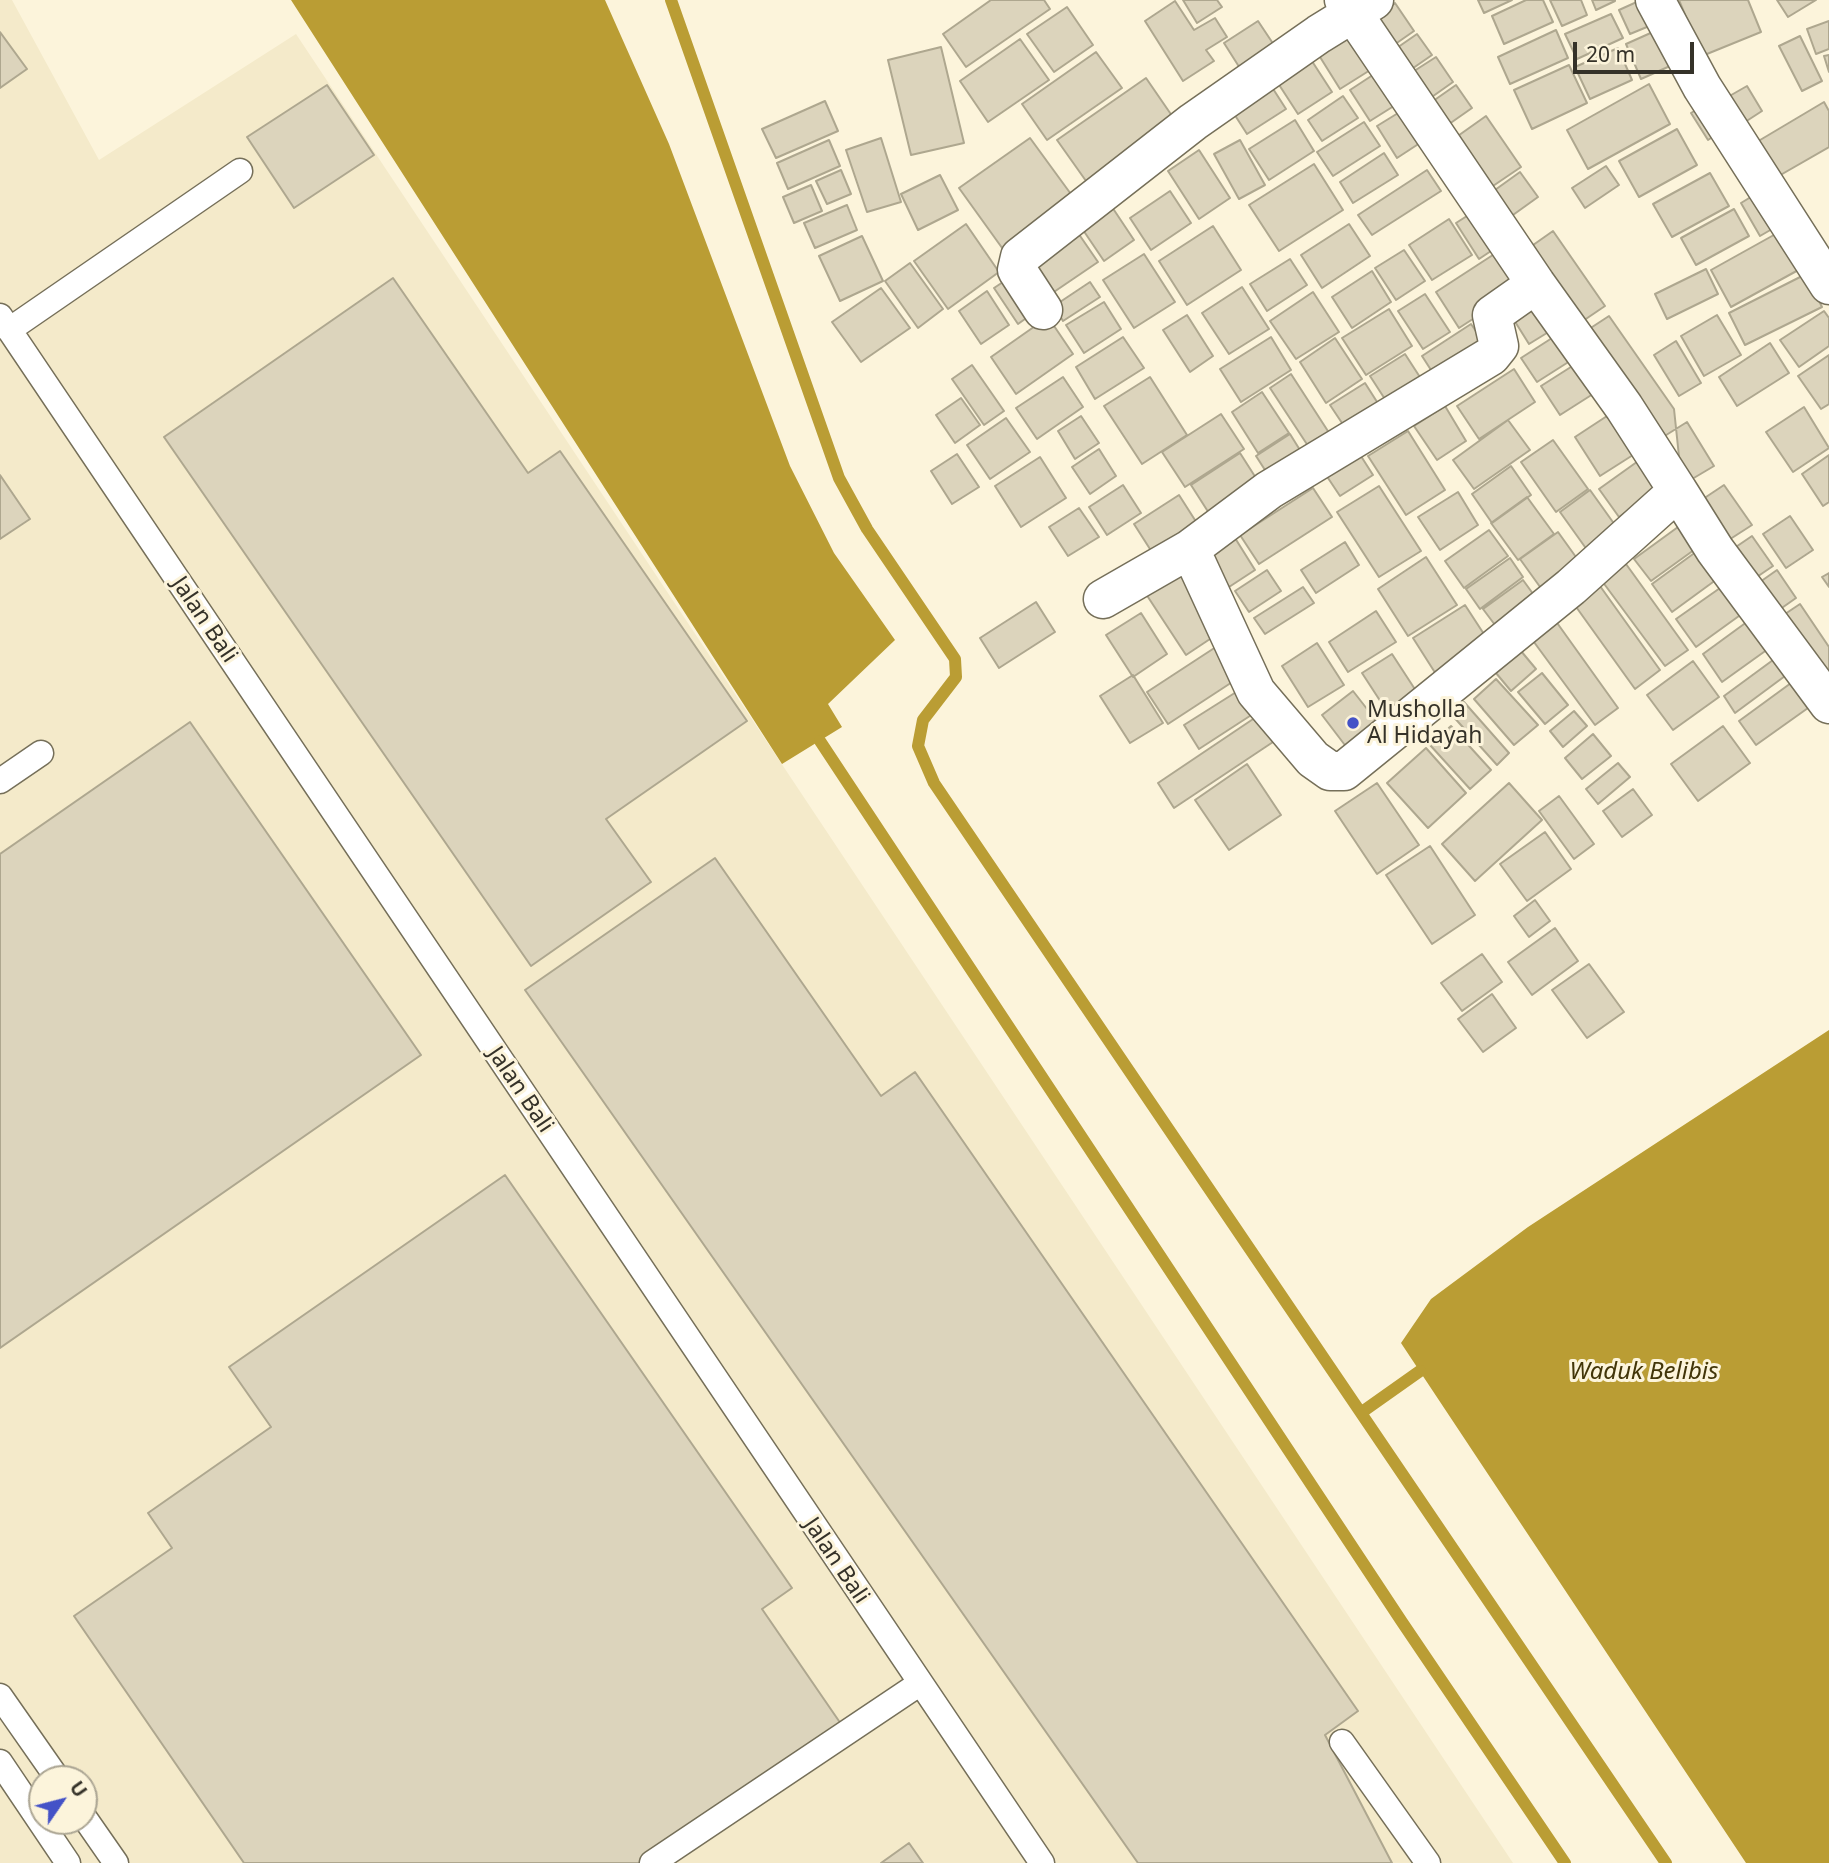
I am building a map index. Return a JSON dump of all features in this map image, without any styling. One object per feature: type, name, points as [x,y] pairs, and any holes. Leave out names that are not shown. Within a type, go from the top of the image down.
[{"type":"street","points":[[1655,0],[1702,87],[1829,285]]},
{"type":"street","points":[[1043,310],[1017,270],[1016,263],[1020,257],[1193,122],[1357,4],[1536,284],[1624,407],[1715,550],[1829,704]]},
{"type":"street","points":[[1103,599],[1190,550],[1269,490],[1491,356],[1499,346],[1492,315],[1536,284]]},
{"type":"street","points":[[1190,550],[1256,692],[1313,759],[1330,771],[1344,772],[1571,587],[1678,491]]},
{"type":"lane","points":[[5,323],[240,171]]},
{"type":"lane","name":"Jalan Bali","points":[[5,323],[1042,1863]]},
{"type":"lane","points":[[0,781],[41,753]]},
{"type":"lane","points":[[652,1863],[919,1684]]},
{"type":"lane","points":[[0,1696],[48,1765]]},
{"type":"lane","points":[[1342,1742],[1428,1863]]},
{"type":"lane","points":[[0,1762],[68,1863]]},
{"type":"lane","points":[[97,1835],[116,1863]]},
{"type":"shaded area","points":[[0,0],[12,0],[99,160],[296,34],[1513,1863],[0,1863]]},
{"type":"water","points":[[291,0],[605,0],[669,144],[790,466],[834,553],[895,640],[828,704],[842,727],[782,764]]},
{"type":"water","name":"Waduk Belibis","points":[[1829,1030],[1829,1863],[1746,1863],[1401,1343],[1431,1299],[1528,1227]]},
{"type":"building","points":[[991,0],[1044,0],[1050,9],[966,67],[943,34]]},
{"type":"building","points":[[1183,0],[1217,0],[1222,7],[1197,23]]},
{"type":"building","points":[[1478,0],[1512,0],[1484,13]]},
{"type":"building","points":[[1526,0],[1543,0],[1553,22],[1504,44],[1492,16]]},
{"type":"building","points":[[1550,0],[1581,0],[1587,15],[1562,26]]},
{"type":"building","points":[[1592,0],[1615,0],[1615,1],[1596,10]]},
{"type":"building","points":[[1641,0],[1659,22],[1630,34],[1619,10]]},
{"type":"building","points":[[1679,0],[1748,0],[1761,32],[1702,56]]},
{"type":"building","points":[[1777,0],[1816,0],[1788,17]]},
{"type":"building","points":[[1175,1],[1194,30],[1215,18],[1227,37],[1206,50],[1214,61],[1183,81],[1145,21]]},
{"type":"building","points":[[1395,3],[1414,31],[1391,47],[1372,20]]},
{"type":"building","points":[[1067,7],[1093,45],[1054,72],[1027,34]]},
{"type":"building","points":[[1611,14],[1623,38],[1577,59],[1565,34]]},
{"type":"building","points":[[1258,21],[1278,51],[1243,73],[1224,43]]},
{"type":"building","points":[[1357,21],[1383,62],[1340,89],[1315,49]]},
{"type":"building","points":[[1829,21],[1829,49],[1816,54],[1807,29]]},
{"type":"building","points":[[1664,27],[1679,62],[1641,79],[1626,44]]},
{"type":"building","points":[[1556,30],[1568,58],[1510,84],[1498,57]]},
{"type":"building","points":[[0,32],[27,69],[0,88]]},
{"type":"building","points":[[1417,34],[1432,55],[1406,73],[1391,52]]},
{"type":"building","points":[[1800,36],[1822,81],[1802,91],[1779,46]]},
{"type":"building","points":[[1020,39],[1049,80],[988,122],[960,81]]},
{"type":"building","points":[[941,47],[964,143],[911,155],[888,60]]},
{"type":"building","points":[[1618,48],[1632,80],[1590,99],[1575,67]]},
{"type":"building","points":[[1096,52],[1122,88],[1047,140],[1022,104]]},
{"type":"building","points":[[1308,55],[1332,92],[1298,114],[1274,77]]},
{"type":"building","points":[[1829,55],[1829,72],[1824,56]]},
{"type":"building","points":[[1436,57],[1453,82],[1429,99],[1411,73]]},
{"type":"building","points":[[1569,65],[1587,103],[1532,129],[1514,90]]},
{"type":"building","points":[[1385,67],[1405,99],[1370,121],[1350,90]]},
{"type":"building","points":[[1146,78],[1179,126],[1091,188],[1057,140]]},
{"type":"building","points":[[1268,81],[1286,109],[1247,134],[1229,106]]},
{"type":"building","points":[[1649,84],[1670,124],[1588,169],[1567,130]]},
{"type":"building","points":[[327,85],[374,155],[294,208],[247,137]]},
{"type":"building","points":[[1456,85],[1472,108],[1442,129],[1426,106]]},
{"type":"building","points":[[1747,86],[1762,111],[1742,124],[1726,98]]},
{"type":"building","points":[[1343,96],[1358,118],[1322,141],[1308,120]]},
{"type":"building","points":[[825,101],[838,131],[776,158],[762,129]]},
{"type":"building","points":[[1824,102],[1829,111],[1829,147],[1770,181],[1750,146]]},
{"type":"building","points":[[1706,104],[1723,130],[1708,140],[1691,113]]},
{"type":"building","points":[[1403,110],[1423,141],[1397,158],[1377,126]]},
{"type":"building","points":[[1486,116],[1521,167],[1490,188],[1455,138]]},
{"type":"building","points":[[1295,120],[1314,151],[1269,180],[1249,149]]},
{"type":"building","points":[[1364,122],[1380,146],[1333,176],[1317,152]]},
{"type":"building","points":[[1677,129],[1697,165],[1639,197],[1619,161]]},
{"type":"building","points":[[881,138],[901,202],[867,212],[846,150]]},
{"type":"building","points":[[1030,138],[1076,201],[1005,252],[959,188]]},
{"type":"building","points":[[829,140],[840,166],[788,189],[777,163]]},
{"type":"building","points":[[1240,140],[1265,185],[1239,199],[1214,154]]},
{"type":"building","points":[[1199,150],[1230,198],[1199,219],[1168,171]]},
{"type":"building","points":[[1384,153],[1398,175],[1353,203],[1340,182]]},
{"type":"building","points":[[1314,164],[1343,210],[1279,251],[1249,205]]},
{"type":"building","points":[[1606,166],[1619,185],[1585,208],[1572,188]]},
{"type":"building","points":[[841,170],[851,194],[827,204],[816,181]]},
{"type":"building","points":[[1427,170],[1441,191],[1372,235],[1358,215]]},
{"type":"building","points":[[1520,172],[1538,197],[1506,220],[1488,195]]},
{"type":"building","points":[[1710,173],[1729,206],[1672,237],[1653,204]]},
{"type":"building","points":[[940,175],[958,210],[918,230],[901,194]]},
{"type":"building","points":[[811,185],[822,211],[794,223],[783,197]]},
{"type":"building","points":[[1170,191],[1191,223],[1151,250],[1130,218]]},
{"type":"building","points":[[1759,192],[1779,225],[1760,236],[1741,203]]},
{"type":"building","points":[[1110,204],[1134,240],[1104,261],[1079,224]]},
{"type":"building","points":[[847,205],[857,230],[815,248],[804,223]]},
{"type":"building","points":[[1481,207],[1503,243],[1479,259],[1456,223]]},
{"type":"building","points":[[1734,209],[1749,236],[1696,265],[1681,238]]},
{"type":"building","points":[[1449,219],[1472,255],[1432,280],[1409,245]]},
{"type":"building","points":[[966,224],[999,272],[948,309],[914,261]]},
{"type":"building","points":[[1349,224],[1370,256],[1322,288],[1301,255]]},
{"type":"building","points":[[1213,226],[1241,270],[1187,305],[1159,261]]},
{"type":"building","points":[[1076,230],[1098,262],[1048,296],[1026,265]]},
{"type":"building","points":[[1553,231],[1605,306],[1577,325],[1526,250]]},
{"type":"building","points":[[1781,231],[1802,268],[1731,307],[1711,270]]},
{"type":"building","points":[[862,236],[883,281],[840,301],[819,256]]},
{"type":"building","points":[[1404,250],[1425,281],[1396,300],[1375,268]]},
{"type":"building","points":[[1499,251],[1522,287],[1459,328],[1436,292]]},
{"type":"building","points":[[1144,254],[1175,302],[1134,328],[1103,280]]},
{"type":"building","points":[[1290,259],[1307,285],[1267,311],[1250,284]]},
{"type":"building","points":[[910,263],[943,309],[918,328],[885,281]]},
{"type":"building","points":[[1706,269],[1718,294],[1667,319],[1655,294]]},
{"type":"building","points":[[1372,271],[1391,302],[1352,328],[1332,297]]},
{"type":"building","points":[[1015,274],[1039,309],[1018,324],[994,288]]},
{"type":"building","points":[[1806,274],[1822,307],[1745,345],[1729,313]]},
{"type":"building","points":[[393,278],[528,473],[560,451],[747,721],[606,819],[651,882],[531,966],[164,437]]},
{"type":"building","points":[[1090,282],[1100,297],[1063,321],[1054,306]]},
{"type":"building","points":[[1242,287],[1269,329],[1229,354],[1202,313]]},
{"type":"building","points":[[881,288],[910,328],[861,362],[832,322]]},
{"type":"building","points":[[987,291],[1009,325],[981,344],[959,311]]},
{"type":"building","points":[[1313,292],[1339,332],[1296,359],[1270,321]]},
{"type":"building","points":[[1425,294],[1450,332],[1423,349],[1398,311]]},
{"type":"building","points":[[1104,302],[1121,329],[1084,353],[1066,325]]},
{"type":"building","points":[[1539,304],[1555,328],[1529,344],[1514,320]]},
{"type":"building","points":[[1389,309],[1412,346],[1366,375],[1342,338]]},
{"type":"building","points":[[1824,311],[1829,318],[1829,346],[1799,367],[1780,340]]},
{"type":"building","points":[[1187,315],[1213,356],[1190,372],[1163,330]]},
{"type":"building","points":[[1717,315],[1741,355],[1704,376],[1681,336]]},
{"type":"building","points":[[1609,316],[1674,409],[1682,485],[1583,333]]},
{"type":"building","points":[[1048,317],[1073,354],[1016,394],[991,357]]},
{"type":"building","points":[[1471,324],[1490,351],[1440,384],[1422,356]]},
{"type":"building","points":[[1566,329],[1581,354],[1537,382],[1521,358]]},
{"type":"building","points":[[1123,337],[1144,368],[1095,399],[1076,367]]},
{"type":"building","points":[[1271,337],[1291,370],[1241,402],[1220,369]]},
{"type":"building","points":[[1335,338],[1362,379],[1326,403],[1300,362]]},
{"type":"building","points":[[1676,341],[1701,383],[1679,396],[1654,355]]},
{"type":"building","points":[[1770,343],[1789,373],[1737,406],[1719,377]]},
{"type":"building","points":[[1405,354],[1427,388],[1392,410],[1370,376]]},
{"type":"building","points":[[1829,355],[1829,404],[1821,409],[1798,376]]},
{"type":"building","points":[[1585,358],[1604,387],[1560,415],[1541,386]]},
{"type":"building","points":[[972,365],[1004,411],[984,425],[952,379]]},
{"type":"building","points":[[1514,369],[1535,402],[1479,439],[1457,406]]},
{"type":"building","points":[[1291,374],[1335,442],[1314,455],[1270,388]]},
{"type":"building","points":[[1063,377],[1083,407],[1037,439],[1016,408]]},
{"type":"building","points":[[1150,377],[1187,435],[1142,464],[1104,406]]},
{"type":"building","points":[[1365,383],[1386,416],[1352,438],[1330,405]]},
{"type":"building","points":[[1262,392],[1289,433],[1258,453],[1232,412]]},
{"type":"building","points":[[961,398],[980,425],[955,443],[936,415]]},
{"type":"building","points":[[1445,406],[1466,441],[1437,460],[1414,426]]},
{"type":"building","points":[[1804,407],[1829,448],[1793,472],[1766,432]]},
{"type":"building","points":[[1221,414],[1244,449],[1185,487],[1162,452]]},
{"type":"building","points":[[1081,416],[1099,443],[1075,459],[1058,431]]},
{"type":"building","points":[[1607,416],[1633,455],[1600,476],[1575,437]]},
{"type":"building","points":[[1006,418],[1030,452],[990,479],[967,445]]},
{"type":"building","points":[[1508,420],[1530,450],[1474,489],[1453,460]]},
{"type":"building","points":[[1687,422],[1714,466],[1682,485],[1655,442]]},
{"type":"building","points":[[1408,431],[1445,490],[1406,515],[1368,456]]},
{"type":"building","points":[[1290,434],[1308,463],[1274,484],[1256,456]]},
{"type":"building","points":[[1553,440],[1588,489],[1556,512],[1521,462]]},
{"type":"building","points":[[1099,449],[1116,476],[1090,494],[1072,467]]},
{"type":"building","points":[[1240,453],[1263,489],[1214,521],[1191,485]]},
{"type":"building","points":[[1359,453],[1373,475],[1340,496],[1326,475]]},
{"type":"building","points":[[957,454],[979,487],[952,504],[931,471]]},
{"type":"building","points":[[1829,455],[1829,502],[1823,506],[1802,474]]},
{"type":"building","points":[[1040,457],[1066,498],[1021,527],[995,486]]},
{"type":"building","points":[[1641,459],[1661,487],[1619,517],[1599,489]]},
{"type":"building","points":[[1511,466],[1531,495],[1492,523],[1472,494]]},
{"type":"building","points":[[0,475],[30,519],[0,539]]},
{"type":"building","points":[[1123,485],[1141,513],[1107,535],[1089,507]]},
{"type":"building","points":[[1724,485],[1752,525],[1721,545],[1694,505]]},
{"type":"building","points":[[1379,486],[1421,551],[1379,577],[1337,512]]},
{"type":"building","points":[[1313,488],[1332,517],[1259,564],[1240,535]]},
{"type":"building","points":[[1590,490],[1620,532],[1590,554],[1560,512]]},
{"type":"building","points":[[1458,492],[1478,525],[1440,550],[1418,517]]},
{"type":"building","points":[[1179,495],[1202,531],[1157,560],[1134,524]]},
{"type":"building","points":[[1527,497],[1554,534],[1518,560],[1491,523]]},
{"type":"building","points":[[1079,508],[1099,537],[1068,556],[1049,527]]},
{"type":"building","points":[[1790,516],[1813,550],[1786,568],[1763,534]]},
{"type":"building","points":[[1689,519],[1705,542],[1651,581],[1634,559]]},
{"type":"building","points":[[1489,530],[1508,556],[1464,588],[1445,561]]},
{"type":"building","points":[[1558,532],[1586,571],[1548,598],[1520,559]]},
{"type":"building","points":[[1752,536],[1773,566],[1748,583],[1727,553]]},
{"type":"building","points":[[1235,538],[1255,570],[1229,587],[1208,556]]},
{"type":"building","points":[[1345,542],[1359,565],[1316,593],[1301,570]]},
{"type":"building","points":[[1704,546],[1724,574],[1672,612],[1652,584]]},
{"type":"building","points":[[1426,557],[1457,605],[1408,636],[1378,589]]},
{"type":"building","points":[[1510,558],[1523,577],[1480,609],[1466,589]]},
{"type":"building","points":[[1626,564],[1688,650],[1665,666],[1602,581]]},
{"type":"building","points":[[1267,570],[1281,591],[1249,612],[1235,591]]},
{"type":"building","points":[[1777,570],[1796,598],[1769,617],[1750,589]]},
{"type":"building","points":[[1180,572],[1219,633],[1186,655],[1146,594]]},
{"type":"building","points":[[1829,573],[1829,587],[1822,577]]},
{"type":"building","points":[[1523,580],[1544,609],[1504,637],[1483,609]]},
{"type":"building","points":[[1730,581],[1750,608],[1696,647],[1676,619]]},
{"type":"building","points":[[1600,586],[1660,670],[1635,689],[1574,604]]},
{"type":"building","points":[[1303,587],[1314,603],[1265,634],[1254,618]]},
{"type":"building","points":[[1036,602],[1055,632],[999,668],[980,638]]},
{"type":"building","points":[[1800,604],[1829,647],[1829,685],[1776,620]]},
{"type":"building","points":[[1465,605],[1493,648],[1441,682],[1413,638]]},
{"type":"building","points":[[1376,611],[1396,642],[1348,672],[1329,642]]},
{"type":"building","points":[[1141,613],[1167,654],[1133,677],[1106,635]]},
{"type":"building","points":[[1755,616],[1775,644],[1722,682],[1703,654]]},
{"type":"building","points":[[1555,620],[1618,708],[1595,725],[1531,638]]},
{"type":"building","points":[[1222,643],[1243,675],[1168,724],[1147,692]]},
{"type":"building","points":[[1317,643],[1344,685],[1308,707],[1282,666]]},
{"type":"building","points":[[1521,651],[1536,669],[1511,691],[1496,673]]},
{"type":"building","points":[[1392,654],[1420,697],[1390,716],[1362,673]]},
{"type":"building","points":[[1773,660],[1785,676],[1735,713],[1724,696]]},
{"type":"building","points":[[1693,661],[1719,697],[1673,730],[1647,695]]},
{"type":"building","points":[[1542,673],[1568,705],[1545,724],[1518,692]]},
{"type":"building","points":[[1133,675],[1163,723],[1130,743],[1100,696]]},
{"type":"building","points":[[1496,679],[1538,725],[1514,745],[1474,699]]},
{"type":"building","points":[[1791,683],[1808,708],[1756,745],[1739,721]]},
{"type":"building","points":[[1241,689],[1256,712],[1199,749],[1184,725]]},
{"type":"building","name":"Musholla Al Hidayah","points":[[1353,691],[1385,732],[1354,757],[1322,715]]},
{"type":"building","points":[[1464,702],[1509,753],[1497,765],[1451,714]]},
{"type":"building","points":[[1268,709],[1285,734],[1174,808],[1158,783]]},
{"type":"building","points":[[1574,711],[1587,726],[1563,747],[1550,731]]},
{"type":"building","points":[[190,722],[421,1055],[0,1348],[0,854]]},
{"type":"building","points":[[1451,726],[1491,770],[1470,789],[1430,745]]},
{"type":"building","points":[[1723,726],[1750,763],[1698,801],[1671,764]]},
{"type":"building","points":[[1593,734],[1611,756],[1582,779],[1565,758]]},
{"type":"building","points":[[1426,748],[1466,793],[1428,828],[1387,783]]},
{"type":"building","points":[[1618,763],[1630,777],[1598,804],[1586,789]]},
{"type":"building","points":[[1247,764],[1281,815],[1229,850],[1195,800]]},
{"type":"building","points":[[1377,783],[1419,845],[1377,874],[1335,811]]},
{"type":"building","points":[[1509,783],[1542,820],[1475,881],[1442,844]]},
{"type":"building","points":[[1633,789],[1652,815],[1622,837],[1603,811]]},
{"type":"building","points":[[1559,796],[1594,844],[1574,859],[1539,811]]},
{"type":"building","points":[[1545,832],[1571,869],[1527,901],[1500,864]]},
{"type":"building","points":[[1430,846],[1475,915],[1432,944],[1386,875]]},
{"type":"building","points":[[715,858],[881,1096],[915,1072],[1358,1711],[1325,1735],[1392,1863],[1138,1863],[525,990]]},
{"type":"building","points":[[1535,900],[1550,921],[1529,937],[1514,916]]},
{"type":"building","points":[[1555,928],[1578,961],[1532,995],[1508,962]]},
{"type":"building","points":[[1482,954],[1502,982],[1462,1011],[1441,983]]},
{"type":"building","points":[[1589,964],[1624,1012],[1587,1038],[1552,990]]},
{"type":"building","points":[[1492,994],[1516,1028],[1483,1052],[1458,1019]]},
{"type":"building","points":[[505,1175],[792,1588],[762,1609],[841,1724],[641,1863],[244,1863],[74,1616],[172,1548],[148,1513],[271,1427],[229,1367]]},
{"type":"building","points":[[909,1843],[923,1863],[881,1863]]},
{"type":"waterway","points":[[671,0],[839,478],[867,529],[955,659],[956,677],[923,720],[918,746],[934,783],[1666,1863]]},
{"type":"waterway","points":[[820,741],[1402,1622],[1565,1863]]},
{"type":"waterway","points":[[1362,1412],[1420,1371]]},
{"type":"place","name":"Musholla Al Hidayah","points":[[1353,723]]}]
